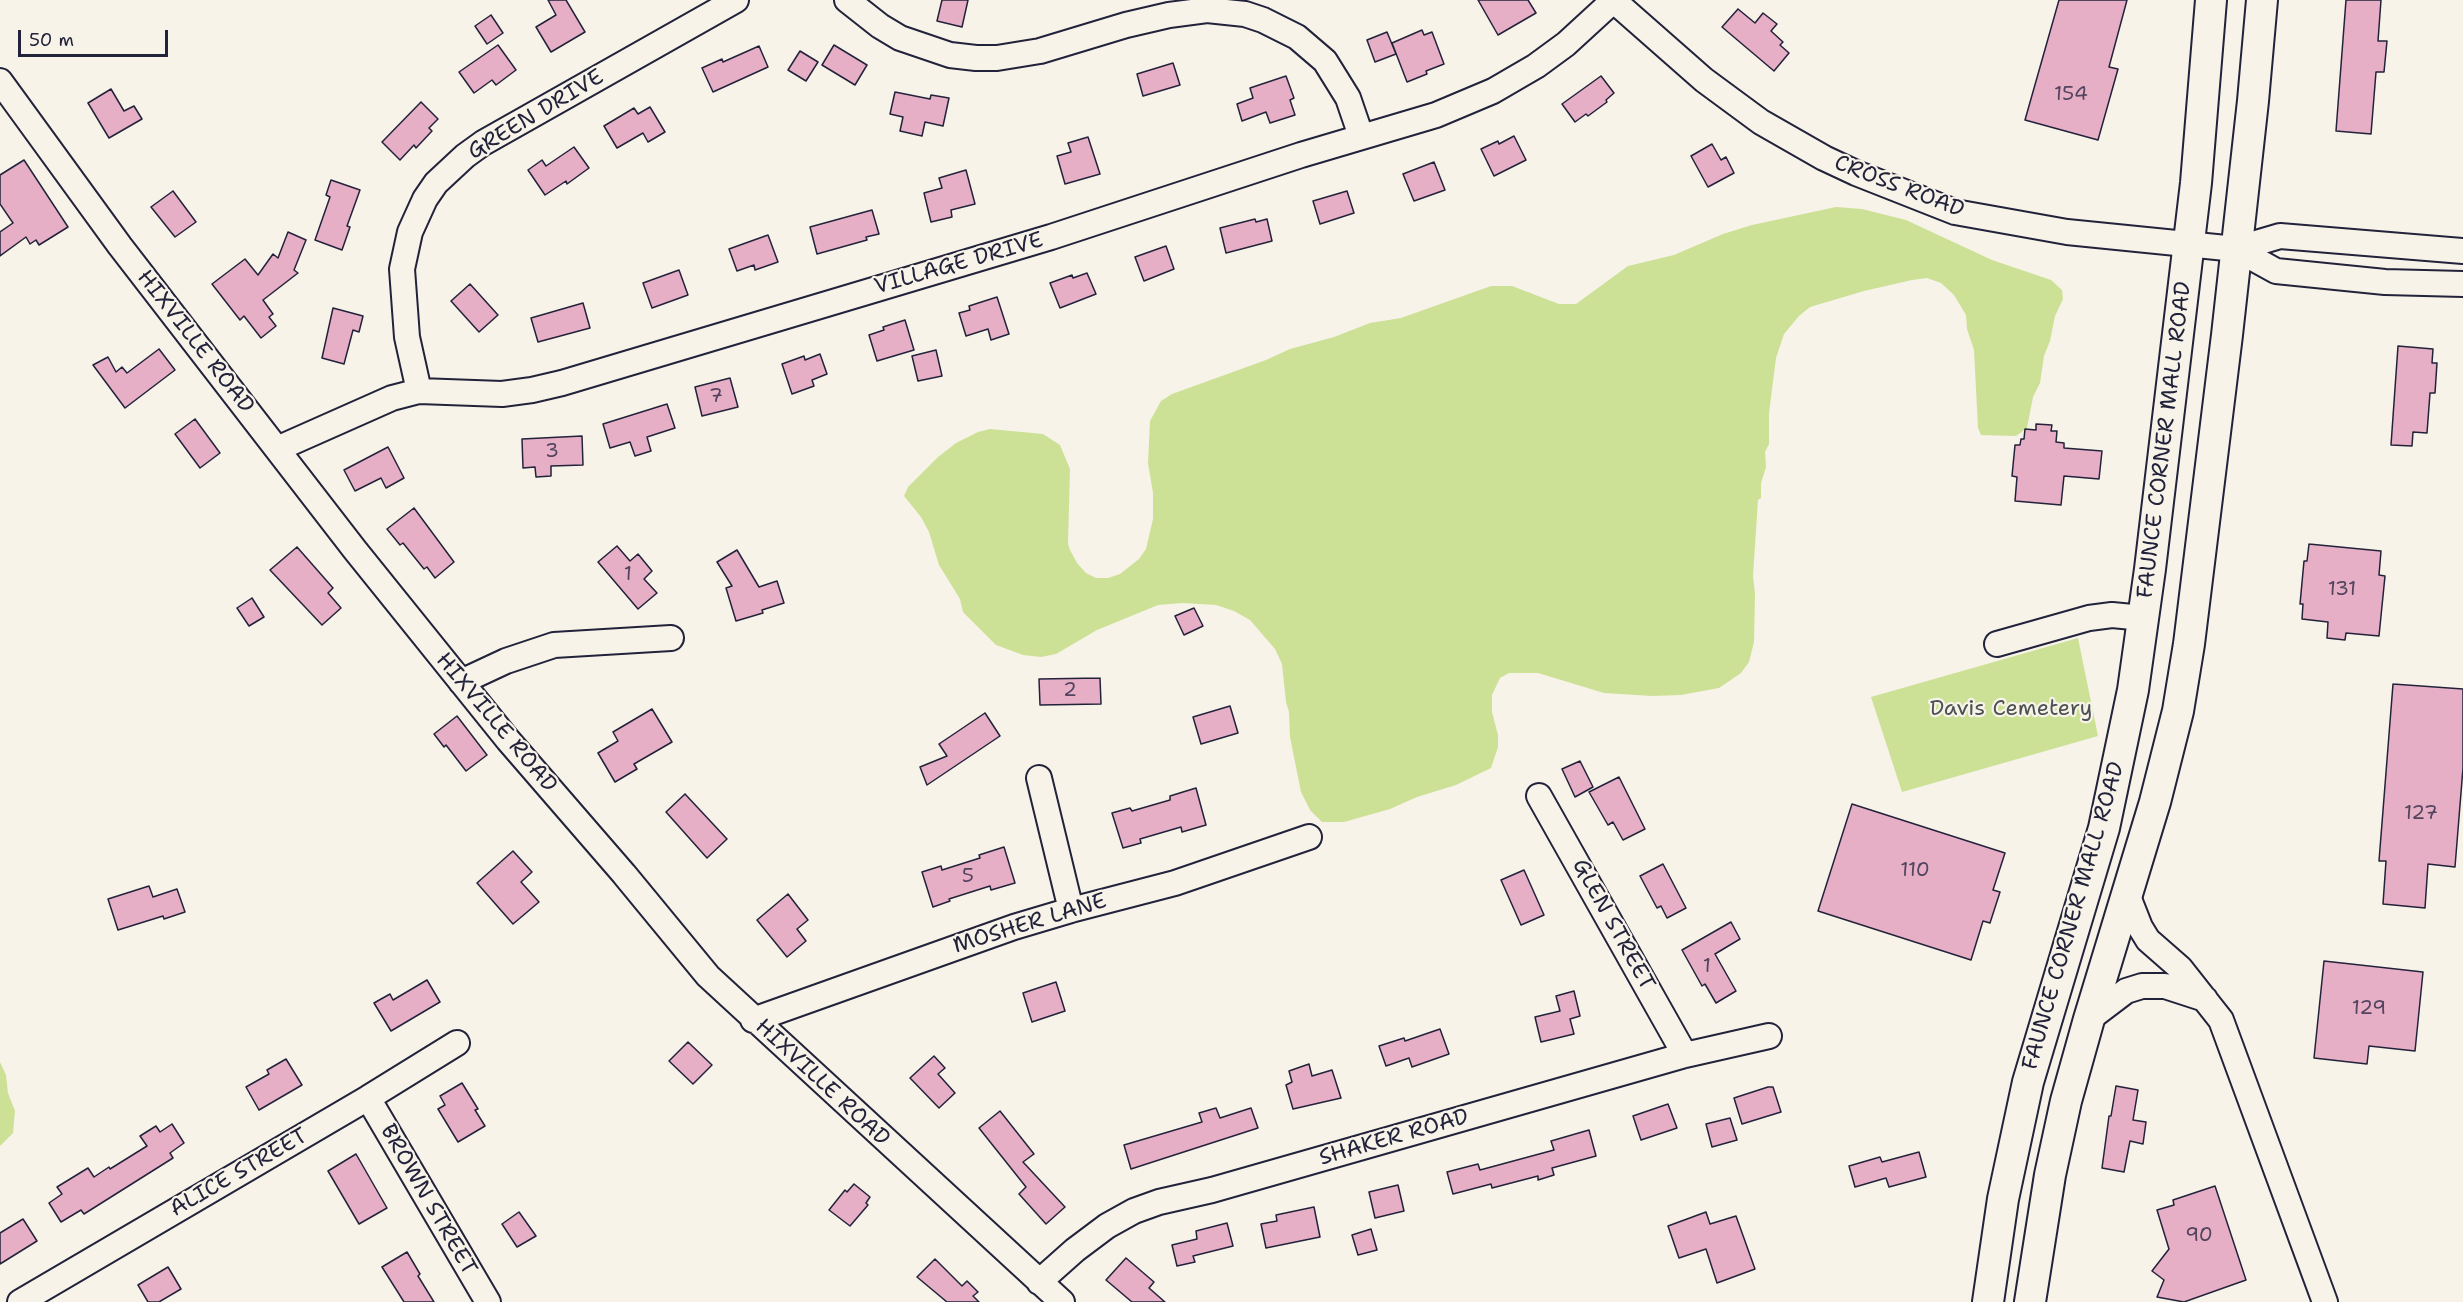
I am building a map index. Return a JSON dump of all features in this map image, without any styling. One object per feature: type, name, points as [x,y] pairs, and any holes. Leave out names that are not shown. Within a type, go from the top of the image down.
[{"type":"main road","name":"FAUNCE CORNER MALL ROAD","points":[[1988,1302],[2003,1198],[2016,1132],[2044,1024],[2104,828],[2133,690],[2144,618],[2189,244],[2203,113],[2211,0]]},
{"type":"main road","name":"FAUNCE CORNER MALL ROAD","points":[[2030,1302],[2055,1147],[2089,1018],[2156,802],[2178,711],[2191,633],[2253,101],[2262,0]]},
{"type":"street","name":"GREEN DRIVE","points":[[419,391],[407,337],[402,269],[410,232],[425,199],[436,183],[483,143],[736,0]]},
{"type":"street","points":[[848,0],[880,26],[900,38],[941,52],[976,58],[997,58],[1040,51],[1125,25],[1169,15],[1208,10],[1245,14],[1281,28],[1312,48],[1325,61],[1348,98],[1361,136]]},
{"type":"street","name":"VILLAGE DRIVE","points":[[277,449],[392,398],[419,391],[502,394],[562,383],[1051,237],[1361,136],[1437,115],[1493,91],[1536,66],[1566,44],[1614,0]]},
{"type":"street","name":"CROSS ROAD","points":[[1614,0],[1696,74],[1731,101],[1792,140],[1864,177],[1933,204],[1986,219],[2067,232],[2236,249]]},
{"type":"street","name":"HIXVILLE ROAD","points":[[0,81],[120,246],[348,542],[532,769],[624,874],[700,968],[753,1020],[1062,1302]]},
{"type":"street","points":[[2236,249],[2280,236],[2463,251]]},
{"type":"street","points":[[2236,249],[2276,271],[2385,282],[2463,284]]},
{"type":"street","points":[[1997,644],[2097,617],[2120,615],[2144,618]]},
{"type":"street","points":[[461,682],[506,661],[554,645],[670,638]]},
{"type":"street","points":[[1039,778],[1071,910]]},
{"type":"street","name":"GLEN STREET","points":[[1539,796],[1685,1055]]},
{"type":"street","name":"MOSHER LANE","points":[[753,1020],[1004,930],[1175,883],[1310,837]]},
{"type":"street","points":[[2127,894],[2140,927],[2148,940],[2180,968],[2207,1000],[2226,1033],[2325,1302]]},
{"type":"street","points":[[2089,1018],[2126,991],[2142,986],[2165,986],[2207,1000]]},
{"type":"street","name":"SHAKER ROAD","points":[[1039,1282],[1075,1250],[1107,1226],[1134,1210],[1212,1190],[1685,1055],[1769,1036]]},
{"type":"street","name":"ALICE STREET","points":[[20,1302],[368,1098],[457,1043]]},
{"type":"street","name":"BROWN STREET","points":[[368,1098],[488,1302]]},
{"type":"green space","points":[[1836,207],[1862,209],[1906,220],[1992,260],[2051,280],[2062,290],[2063,299],[2055,316],[2027,428],[2016,436],[1981,435],[1978,428],[1974,350],[1967,329],[1966,315],[1954,295],[1941,283],[1927,278],[1912,280],[1810,307],[1784,334],[1776,358],[1769,413],[1769,444],[1765,452],[1766,467],[1761,483],[1761,498],[1758,500],[1753,576],[1754,642],[1749,662],[1741,673],[1719,688],[1681,695],[1652,696],[1604,693],[1538,673],[1509,673],[1500,678],[1492,695],[1492,712],[1498,735],[1498,747],[1491,768],[1456,785],[1417,797],[1390,809],[1344,822],[1322,822],[1310,810],[1301,792],[1290,737],[1282,664],[1275,649],[1250,620],[1216,605],[1182,603],[1158,605],[1097,630],[1056,654],[1041,657],[1023,655],[996,645],[963,612],[960,599],[939,565],[929,532],[921,517],[904,496],[908,487],[938,457],[956,443],[978,432],[990,429],[1043,434],[1060,445],[1070,469],[1068,544],[1070,550],[1086,573],[1096,578],[1108,578],[1120,574],[1139,559],[1146,549],[1153,519],[1153,493],[1148,463],[1150,421],[1161,401],[1172,394],[1290,349],[1334,337],[1370,323],[1401,318],[1491,286],[1512,286],[1559,304],[1576,304],[1628,266],[1674,255],[1723,234],[1752,225]]},
{"type":"green space","name":"Davis Cemetery","points":[[2078,638],[2098,736],[1902,792],[1871,697]]},
{"type":"green space","points":[[0,1062],[6,1075],[8,1093],[15,1111],[13,1133],[0,1146]]},
{"type":"building","points":[[548,0],[566,0],[585,32],[551,52],[536,27],[556,15]]},
{"type":"building","points":[[942,0],[968,0],[962,27],[937,21]]},
{"type":"building","points":[[1478,0],[1528,0],[1536,13],[1498,35]]},
{"type":"building","points":[[2059,0],[2127,0],[2109,67],[2118,69],[2098,140],[2025,120]]},
{"type":"building","points":[[2346,0],[2381,0],[2378,41],[2387,41],[2384,72],[2376,72],[2371,134],[2336,131]]},
{"type":"building","points":[[1738,9],[1755,23],[1763,13],[1777,24],[1771,31],[1783,42],[1780,45],[1789,53],[1774,71],[1722,27]]},
{"type":"building","points":[[491,15],[503,33],[487,44],[475,26]]},
{"type":"building","points":[[1422,30],[1424,35],[1432,32],[1444,64],[1407,82],[1392,43]]},
{"type":"building","points":[[1387,32],[1396,54],[1375,62],[1367,40]]},
{"type":"building","points":[[498,45],[516,70],[496,85],[492,80],[474,93],[459,72]]},
{"type":"building","points":[[834,45],[867,65],[855,85],[822,65]]},
{"type":"building","points":[[759,46],[768,67],[713,92],[702,68],[722,59],[723,62]]},
{"type":"building","points":[[800,51],[818,62],[806,81],[788,70]]},
{"type":"building","points":[[1173,63],[1180,85],[1143,96],[1137,74]]},
{"type":"building","points":[[1286,76],[1294,98],[1290,100],[1295,115],[1270,123],[1266,112],[1242,121],[1237,104],[1253,98],[1250,88]]},
{"type":"building","points":[[1601,76],[1614,93],[1606,100],[1607,102],[1588,116],[1586,114],[1575,122],[1562,104]]},
{"type":"building","points":[[111,89],[124,111],[134,106],[142,119],[109,138],[88,103]]},
{"type":"building","points":[[895,92],[930,99],[931,95],[949,98],[943,126],[925,122],[922,136],[900,131],[903,117],[890,114]]},
{"type":"building","points":[[421,102],[438,119],[429,128],[432,131],[416,148],[414,145],[400,160],[382,142]]},
{"type":"building","points":[[650,107],[665,132],[648,142],[643,133],[617,148],[604,126],[634,108],[638,114]]},
{"type":"building","points":[[1514,136],[1526,160],[1494,176],[1481,149],[1498,141],[1499,144]]},
{"type":"building","points":[[1088,137],[1100,174],[1065,184],[1057,156],[1071,152],[1068,143]]},
{"type":"building","points":[[1712,144],[1721,160],[1726,157],[1734,173],[1708,187],[1691,156]]},
{"type":"building","points":[[574,147],[589,168],[567,184],[566,181],[545,195],[528,170],[542,160],[546,166]]},
{"type":"building","points":[[24,160],[68,227],[39,245],[36,240],[30,244],[26,237],[0,256],[0,232],[13,223],[0,204],[0,175]]},
{"type":"building","points":[[1434,162],[1445,190],[1414,201],[1403,174]]},
{"type":"building","points":[[966,170],[975,204],[951,210],[952,217],[931,222],[924,193],[942,188],[939,178]]},
{"type":"building","points":[[331,180],[360,190],[347,226],[350,227],[342,250],[315,240],[330,197],[326,195]]},
{"type":"building","points":[[173,191],[196,222],[175,237],[151,207]]},
{"type":"building","points":[[1347,191],[1354,213],[1320,224],[1313,201]]},
{"type":"building","points":[[872,210],[879,234],[866,237],[867,240],[817,254],[810,227]]},
{"type":"building","points":[[1255,219],[1256,222],[1267,219],[1272,241],[1226,253],[1220,228]]},
{"type":"building","points":[[288,232],[306,240],[294,270],[298,273],[263,300],[273,314],[269,317],[276,326],[261,338],[244,316],[240,320],[212,284],[245,259],[258,275],[273,254],[278,258]]},
{"type":"building","points":[[768,235],[778,262],[755,270],[754,265],[737,271],[729,249]]},
{"type":"building","points":[[1166,246],[1174,269],[1144,281],[1135,257]]},
{"type":"building","points":[[679,270],[688,295],[652,308],[643,283]]},
{"type":"building","points":[[1087,273],[1096,294],[1060,308],[1050,283],[1072,275],[1073,278]]},
{"type":"building","points":[[470,284],[498,315],[479,332],[451,301]]},
{"type":"building","points":[[997,297],[1009,334],[991,340],[988,329],[966,336],[959,313],[970,310],[969,306]]},
{"type":"building","points":[[583,303],[590,328],[538,342],[531,318]]},
{"type":"building","points":[[333,308],[363,316],[359,332],[353,330],[344,364],[322,358]]},
{"type":"building","points":[[905,320],[914,350],[877,361],[869,335],[884,330],[883,327]]},
{"type":"building","points":[[2398,346],[2433,349],[2432,363],[2437,363],[2435,393],[2430,393],[2427,433],[2413,432],[2412,446],[2391,445]]},
{"type":"building","points":[[159,349],[175,370],[125,408],[93,365],[108,357],[116,372],[122,367],[127,373]]},
{"type":"building","points":[[936,350],[942,376],[918,381],[912,356]]},
{"type":"building","points":[[820,354],[827,374],[812,380],[814,386],[792,394],[782,364],[804,356],[805,360]]},
{"type":"building","points":[[730,378],[738,407],[702,416],[695,387]]},
{"type":"building","points":[[667,404],[675,428],[647,437],[651,451],[635,456],[630,442],[610,448],[603,424]]},
{"type":"building","points":[[195,419],[220,453],[200,468],[175,434]]},
{"type":"building","points":[[2036,424],[2052,425],[2051,431],[2057,431],[2056,442],[2064,443],[2064,448],[2102,451],[2099,479],[2064,476],[2061,505],[2015,501],[2017,477],[2012,476],[2015,445],[2020,445],[2021,439],[2024,439],[2025,429],[2036,430]]},
{"type":"building","points":[[582,436],[583,465],[551,466],[551,476],[536,477],[535,467],[523,468],[522,439]]},
{"type":"building","points":[[388,447],[404,478],[386,488],[381,478],[355,491],[344,470]]},
{"type":"building","points":[[414,508],[454,562],[435,578],[427,567],[424,569],[403,543],[400,545],[387,529]]},
{"type":"building","points":[[2309,544],[2381,551],[2379,575],[2385,576],[2379,636],[2346,633],[2345,640],[2327,638],[2328,622],[2302,619],[2303,604],[2300,604],[2304,561],[2307,561]]},
{"type":"building","points":[[617,546],[630,561],[638,554],[652,571],[644,579],[657,593],[638,609],[598,562]]},
{"type":"building","points":[[297,547],[333,588],[328,593],[341,608],[322,625],[270,570]]},
{"type":"building","points":[[737,550],[759,587],[777,581],[784,603],[762,610],[763,613],[736,621],[726,588],[732,586],[717,562]]},
{"type":"building","points":[[252,598],[264,617],[249,626],[237,608]]},
{"type":"building","points":[[1194,608],[1203,626],[1184,635],[1175,616]]},
{"type":"building","points":[[1100,678],[1101,704],[1040,705],[1039,679]]},
{"type":"building","points":[[2393,684],[2463,689],[2463,768],[2455,867],[2428,864],[2425,908],[2383,904],[2386,861],[2379,861]]},
{"type":"building","points":[[1230,706],[1238,733],[1201,744],[1193,717]]},
{"type":"building","points":[[652,709],[672,742],[634,764],[637,769],[615,782],[598,753],[618,741],[613,732]]},
{"type":"building","points":[[985,713],[1000,736],[927,785],[920,767],[947,756],[939,744]]},
{"type":"building","points":[[457,716],[487,755],[466,771],[446,745],[444,747],[434,734]]},
{"type":"building","points":[[1580,761],[1593,787],[1575,797],[1562,769]]},
{"type":"building","points":[[1619,777],[1645,829],[1623,840],[1613,822],[1608,825],[1589,792]]},
{"type":"building","points":[[1196,788],[1206,825],[1182,832],[1181,827],[1140,839],[1141,843],[1123,848],[1112,813],[1130,808],[1132,811],[1170,800],[1170,796]]},
{"type":"building","points":[[685,794],[727,839],[707,858],[666,812]]},
{"type":"building","points":[[1852,804],[2005,853],[1993,890],[2000,892],[1990,923],[1983,921],[1971,960],[1818,911]]},
{"type":"building","points":[[1004,847],[1015,883],[991,890],[990,886],[949,899],[950,901],[933,907],[922,872],[941,866],[942,870],[980,858],[979,855]]},
{"type":"building","points":[[513,851],[532,872],[521,882],[539,902],[513,924],[477,883]]},
{"type":"building","points":[[1663,864],[1686,908],[1667,918],[1661,906],[1657,908],[1640,876]]},
{"type":"building","points":[[1524,870],[1544,915],[1521,925],[1501,880]]},
{"type":"building","points":[[149,886],[153,897],[177,889],[185,912],[164,919],[163,916],[118,930],[108,899]]},
{"type":"building","points":[[788,894],[808,920],[797,929],[806,941],[787,957],[757,920]]},
{"type":"building","points":[[1731,922],[1740,939],[1715,954],[1736,991],[1716,1003],[1705,984],[1702,986],[1682,950]]},
{"type":"building","points":[[2324,961],[2423,972],[2415,1051],[2369,1046],[2367,1064],[2314,1058]]},
{"type":"building","points":[[427,980],[440,1002],[391,1031],[374,1003],[390,994],[393,1000]]},
{"type":"building","points":[[1056,982],[1065,1011],[1032,1022],[1023,993]]},
{"type":"building","points":[[1574,991],[1580,1016],[1570,1019],[1574,1034],[1541,1042],[1535,1017],[1560,1011],[1556,996]]},
{"type":"building","points":[[1440,1029],[1449,1054],[1412,1067],[1409,1058],[1386,1066],[1379,1046],[1404,1038],[1405,1041]]},
{"type":"building","points":[[688,1042],[712,1065],[693,1084],[669,1061]]},
{"type":"building","points":[[934,1056],[945,1068],[938,1074],[955,1093],[939,1108],[910,1078]]},
{"type":"building","points":[[286,1059],[302,1085],[259,1110],[246,1087],[269,1074],[267,1070]]},
{"type":"building","points":[[1309,1064],[1312,1076],[1332,1070],[1341,1098],[1293,1109],[1286,1085],[1292,1082],[1289,1071]]},
{"type":"building","points":[[462,1083],[478,1109],[475,1110],[485,1126],[458,1142],[438,1109],[445,1105],[440,1096]]},
{"type":"building","points":[[2116,1086],[2138,1090],[2133,1120],[2146,1122],[2143,1144],[2130,1141],[2124,1172],[2102,1168],[2109,1116],[2111,1116]]},
{"type":"building","points":[[1773,1087],[1781,1112],[1742,1124],[1734,1098]]},
{"type":"building","points":[[1668,1104],[1677,1128],[1641,1140],[1633,1116]]},
{"type":"building","points":[[1216,1108],[1220,1118],[1251,1108],[1258,1128],[1131,1169],[1124,1145],[1202,1122],[1199,1113]]},
{"type":"building","points":[[1000,1111],[1034,1154],[1023,1162],[1065,1207],[1046,1224],[1019,1194],[1026,1187],[979,1128]]},
{"type":"building","points":[[1730,1118],[1737,1140],[1712,1147],[1706,1124]]},
{"type":"building","points":[[172,1124],[184,1143],[170,1153],[173,1158],[84,1214],[81,1210],[61,1222],[49,1203],[62,1194],[57,1187],[88,1168],[94,1177],[109,1167],[110,1169],[147,1146],[140,1136],[156,1126],[160,1132]]},
{"type":"building","points":[[1589,1130],[1596,1156],[1552,1168],[1554,1175],[1538,1180],[1538,1176],[1492,1188],[1491,1184],[1453,1194],[1447,1172],[1478,1164],[1480,1170],[1554,1150],[1551,1141]]},
{"type":"building","points":[[1919,1152],[1926,1177],[1889,1187],[1886,1178],[1855,1187],[1849,1166],[1880,1157],[1882,1162]]},
{"type":"building","points":[[356,1154],[387,1208],[359,1224],[328,1171]]},
{"type":"building","points":[[854,1184],[870,1197],[866,1203],[868,1205],[850,1226],[829,1210],[845,1190],[847,1192]]},
{"type":"building","points":[[1398,1185],[1404,1211],[1375,1218],[1369,1192]]},
{"type":"building","points":[[2215,1186],[2246,1280],[2184,1302],[2157,1297],[2164,1280],[2152,1271],[2169,1249],[2157,1210],[2174,1205],[2173,1200]]},
{"type":"building","points":[[1314,1207],[1320,1237],[1266,1248],[1261,1224],[1277,1221],[1276,1215]]},
{"type":"building","points":[[519,1212],[536,1236],[517,1247],[502,1224]]},
{"type":"building","points":[[1706,1212],[1710,1224],[1736,1216],[1755,1269],[1717,1283],[1706,1249],[1679,1258],[1668,1226]]},
{"type":"building","points":[[23,1219],[37,1241],[0,1264],[0,1233]]},
{"type":"building","points":[[1227,1223],[1233,1246],[1193,1256],[1195,1262],[1177,1266],[1172,1245],[1197,1239],[1196,1231]]},
{"type":"building","points":[[1371,1229],[1377,1250],[1358,1255],[1352,1235]]},
{"type":"building","points":[[407,1252],[434,1302],[404,1302],[382,1267]]},
{"type":"building","points":[[1126,1258],[1154,1282],[1149,1288],[1165,1302],[1132,1302],[1106,1280]]},
{"type":"building","points":[[935,1259],[962,1286],[967,1281],[978,1292],[973,1296],[979,1302],[947,1302],[917,1277]]},
{"type":"building","points":[[168,1267],[181,1289],[159,1302],[148,1302],[138,1285]]}]
